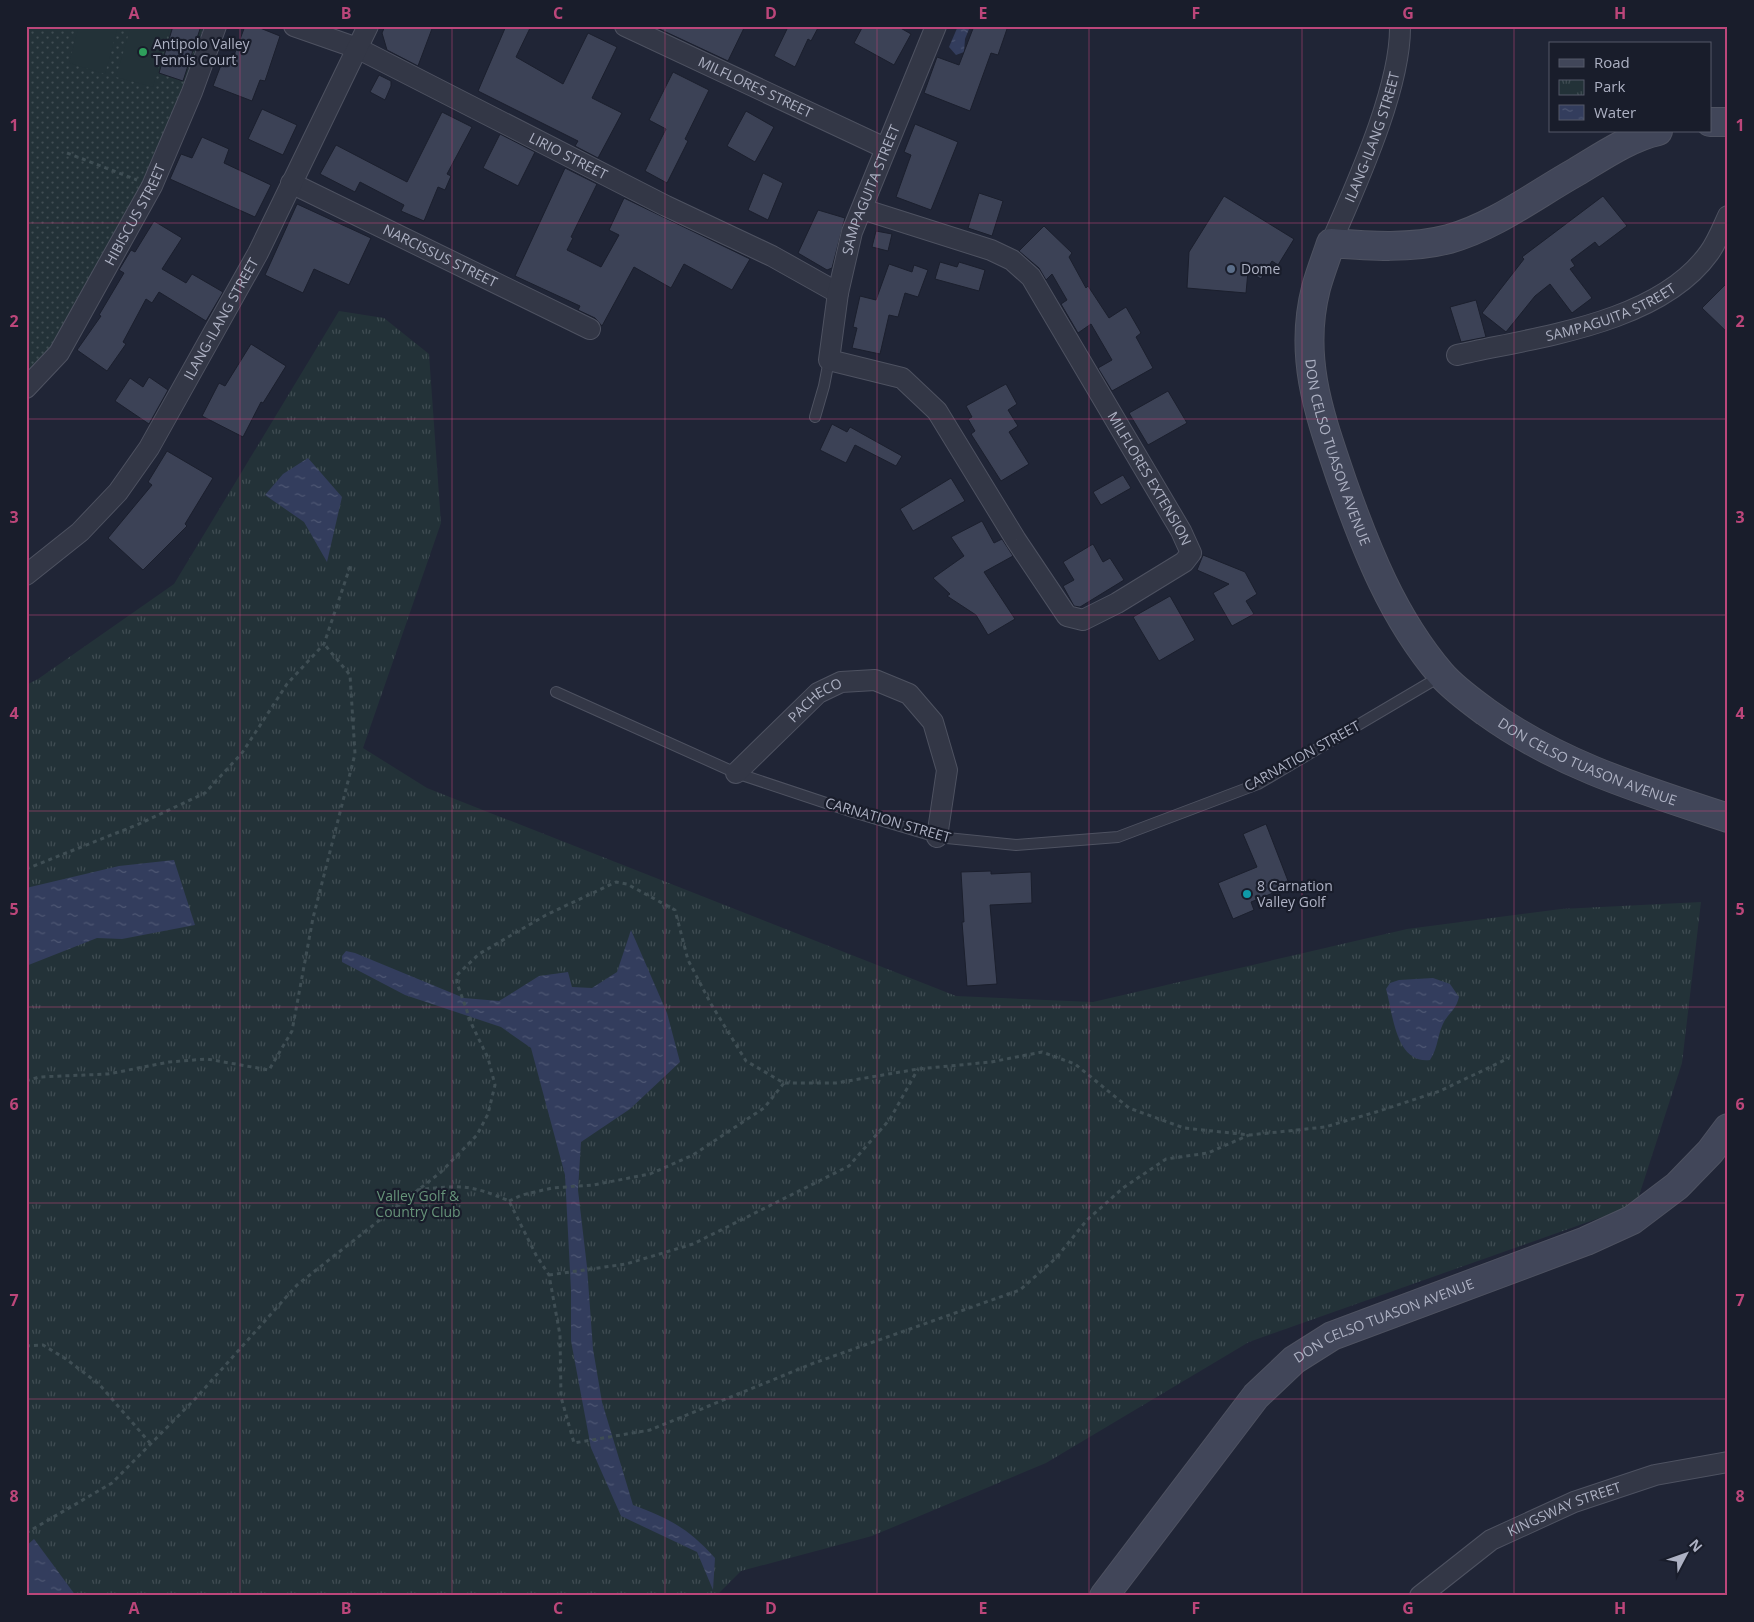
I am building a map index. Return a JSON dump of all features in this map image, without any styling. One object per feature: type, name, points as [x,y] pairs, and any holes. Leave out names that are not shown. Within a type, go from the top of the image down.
[{"type":"street","name":"HIBISCUS STREET","points":[[26,388],[59,353],[152,186],[192,92],[216,26]]},
{"type":"street","name":"LIRIO STREET","points":[[294,26],[357,48],[666,206],[772,256],[838,293]]},
{"type":"street","name":"ILANG-ILANG STREET","points":[[26,575],[80,532],[118,492],[148,448],[258,253],[368,26]]},
{"type":"street","name":"MILFLORES STREET","points":[[625,26],[885,148]]},
{"type":"street","name":"ILANG-ILANG STREET","points":[[1331,243],[1378,126],[1392,80],[1400,42],[1400,26]]},
{"type":"street","name":"SAMPAGUITA STREET","points":[[829,360],[838,293],[852,232],[929,29]]},
{"type":"street","points":[[1712,122],[1728,122]]},
{"type":"street","points":[[1331,243],[1372,246],[1406,245],[1449,238],[1485,225],[1597,159],[1656,132]]},
{"type":"street","name":"NARCISSUS STREET","points":[[291,182],[590,329]]},
{"type":"street","name":"MILFLORES EXTENSION","points":[[829,360],[902,378],[926,399],[937,411],[1016,540],[1067,616],[1083,620],[1117,603],[1184,562],[1191,553],[1181,531],[1031,278],[1012,260],[991,250],[862,209]]},
{"type":"street","name":"SAMPAGUITA STREET","points":[[1457,355],[1581,326],[1625,312],[1663,294],[1688,276],[1709,253],[1728,216]]},
{"type":"street","name":"DON CELSO TUASON AVENUE","points":[[1331,243],[1316,289],[1311,318],[1311,382],[1316,405],[1368,550],[1387,591],[1414,638],[1442,675],[1485,711],[1541,748],[1594,772],[1728,818]]},
{"type":"street","name":"PACHECO","points":[[736,773],[818,693],[841,682],[875,680],[909,694],[933,722],[948,770],[937,837]]},
{"type":"street","name":"DON CELSO TUASON AVENUE","points":[[1104,1596],[1256,1396],[1294,1360],[1332,1336],[1586,1242],[1632,1220],[1677,1186],[1710,1152],[1728,1128]]},
{"type":"street","name":"KINGSWAY STREET","points":[[1420,1596],[1491,1540],[1574,1502],[1655,1475],[1728,1462]]},
{"type":"lane","points":[[815,417],[829,360]]},
{"type":"lane","name":"CARNATION STREET","points":[[556,692],[736,773],[853,812],[937,837],[1016,845],[1118,837],[1258,784],[1442,675]]},
{"type":"path","points":[[67,153],[152,186]]},
{"type":"path","points":[[26,868],[138,824],[205,793],[242,753],[287,684],[324,644],[351,564]]},
{"type":"path","points":[[26,1081],[39,1077],[108,1074],[169,1062],[207,1059],[269,1070],[292,1031],[313,918],[355,754],[350,675],[324,644]]},
{"type":"path","points":[[26,1533],[39,1524],[76,1506],[112,1483],[196,1398],[297,1285],[417,1190],[456,1157],[477,1135],[488,1114],[495,1084],[488,1058],[472,1026],[457,975],[479,954],[546,915],[616,882],[627,884],[675,910],[688,960],[716,1012],[746,1061],[784,1083],[836,1083],[918,1069],[991,1062],[1042,1052],[1075,1064],[1129,1108],[1184,1128],[1250,1135],[1325,1126],[1376,1112],[1440,1091],[1509,1058]]},
{"type":"path","points":[[549,1275],[626,1264],[693,1244],[849,1166],[890,1119],[918,1069]]},
{"type":"path","points":[[509,1201],[522,1195],[552,1188],[593,1185],[650,1174],[693,1155],[764,1108],[784,1083]]},
{"type":"path","points":[[417,1190],[455,1185],[481,1189],[509,1201],[536,1255],[549,1275],[560,1335],[561,1397],[574,1443],[650,1430],[814,1363],[1020,1290],[1056,1258],[1087,1220],[1123,1188],[1166,1159],[1208,1152],[1250,1135]]},
{"type":"path","points":[[26,1346],[43,1345],[66,1359],[99,1384],[150,1443]]},
{"type":"green space","points":[[26,26],[204,26],[175,109],[146,176],[50,348],[26,374]]},
{"type":"green space","name":"Antipolo Valley Tennis Court","points":[[79,26],[118,26],[105,74],[69,63]]},
{"type":"green space","name":"Antipolo Valley Tennis Court","points":[[131,26],[170,26],[153,87],[116,77]]},
{"type":"green space","name":"Valley Golf & Country Club","points":[[339,311],[384,318],[429,354],[441,523],[363,748],[427,788],[956,996],[1093,1002],[1407,929],[1561,909],[1701,902],[1682,1063],[1636,1205],[1249,1342],[1046,1463],[872,1536],[741,1571],[716,1596],[26,1596],[26,685],[38,679],[174,584]]},
{"type":"water","points":[[958,26],[969,29],[965,39],[964,52],[956,55],[949,47]]},
{"type":"water","points":[[308,458],[342,497],[327,562],[304,522],[265,495],[283,474]]},
{"type":"water","points":[[174,860],[195,925],[122,939],[97,938],[26,966],[26,888],[119,866]]},
{"type":"water","points":[[631,930],[667,1013],[680,1062],[630,1109],[581,1142],[578,1190],[587,1267],[593,1349],[602,1402],[633,1505],[678,1526],[696,1539],[715,1558],[713,1590],[697,1552],[621,1516],[591,1448],[571,1341],[571,1290],[565,1175],[531,1048],[501,1027],[405,995],[342,962],[342,956],[346,951],[355,953],[464,998],[499,1001],[539,976],[568,972],[572,987],[592,988],[617,972]]},
{"type":"water","points":[[1433,978],[1450,984],[1459,997],[1455,1007],[1442,1025],[1430,1060],[1418,1059],[1409,1054],[1403,1046],[1394,1023],[1386,989],[1390,983],[1399,980]]},
{"type":"water","points":[[34,1539],[76,1596],[32,1596],[26,1589],[26,1546]]},
{"type":"building","points":[[173,26],[201,26],[183,81],[159,73]]},
{"type":"building","points":[[245,26],[255,26],[280,36],[265,81],[260,80],[252,101],[213,86],[221,65],[226,67],[229,56],[233,58]]},
{"type":"building","points":[[385,26],[433,26],[418,66],[387,50],[382,33]]},
{"type":"building","points":[[506,26],[531,26],[516,57],[563,84],[588,33],[617,47],[592,98],[622,113],[598,158],[575,146],[578,141],[478,91]]},
{"type":"building","points":[[653,26],[745,26],[728,61]]},
{"type":"building","points":[[783,26],[819,26],[811,41],[808,39],[795,67],[774,56],[787,29]]},
{"type":"building","points":[[863,26],[897,26],[911,34],[894,65],[854,43]]},
{"type":"building","points":[[974,26],[1008,26],[998,55],[991,53],[970,111],[924,93],[937,57],[959,65]]},
{"type":"building","points":[[673,72],[709,90],[685,139],[688,141],[667,183],[645,171],[666,129],[649,120]]},
{"type":"building","points":[[379,75],[391,81],[391,86],[385,100],[370,92]]},
{"type":"building","points":[[262,109],[297,125],[283,155],[248,139]]},
{"type":"building","points":[[746,111],[774,127],[755,162],[727,146]]},
{"type":"building","points":[[442,112],[472,127],[447,174],[451,176],[445,190],[438,187],[424,221],[401,211],[404,205],[360,182],[355,192],[320,174],[336,145],[407,182]]},
{"type":"building","points":[[915,124],[958,142],[931,210],[896,197],[911,155],[904,152]]},
{"type":"building","points":[[500,134],[535,152],[518,186],[483,168]]},
{"type":"building","points":[[202,137],[229,149],[224,163],[271,185],[255,217],[170,179],[181,154],[192,158]]},
{"type":"building","points":[[565,168],[597,184],[571,237],[573,238],[567,250],[601,267],[619,235],[609,230],[624,198],[750,259],[732,290],[684,264],[671,288],[634,267],[602,326],[595,318],[578,310],[580,306],[515,276]]},
{"type":"building","points":[[763,173],[783,183],[768,220],[748,210]]},
{"type":"building","points":[[979,193],[1003,201],[992,236],[968,228]]},
{"type":"building","points":[[1224,196],[1294,239],[1278,265],[1272,261],[1261,279],[1248,271],[1246,293],[1187,288],[1189,252]]},
{"type":"building","points":[[1603,196],[1627,226],[1599,247],[1595,242],[1571,260],[1575,266],[1570,269],[1592,298],[1572,313],[1550,284],[1535,296],[1506,332],[1482,313],[1524,259],[1522,257]]},
{"type":"building","points":[[297,204],[371,238],[349,285],[314,269],[303,293],[265,275]]},
{"type":"building","points":[[818,210],[845,218],[832,268],[827,270],[798,253]]},
{"type":"building","points":[[154,221],[182,238],[162,269],[186,283],[192,274],[223,292],[206,321],[159,292],[152,303],[146,299],[123,342],[126,344],[107,371],[77,350],[101,316],[99,315],[124,273],[119,270],[131,250],[135,252]]},
{"type":"building","points":[[1044,226],[1072,253],[1069,257],[1086,288],[1088,286],[1109,318],[1126,307],[1141,333],[1136,337],[1153,368],[1112,391],[1098,368],[1112,360],[1091,324],[1078,333],[1061,304],[1067,300],[1052,274],[1046,280],[1039,268],[1019,251]]},
{"type":"building","points":[[876,231],[892,234],[888,251],[872,247]]},
{"type":"building","points":[[940,262],[957,267],[959,262],[985,270],[979,291],[935,279]]},
{"type":"building","points":[[889,264],[912,272],[914,265],[928,270],[918,297],[905,293],[898,317],[889,315],[880,354],[852,348],[857,328],[853,327],[860,296],[876,300]]},
{"type":"building","points":[[1728,282],[1728,333],[1702,308]]},
{"type":"building","points":[[1476,300],[1486,337],[1461,342],[1450,307]]},
{"type":"building","points":[[251,344],[286,366],[263,403],[261,402],[243,437],[202,416],[219,383],[225,386]]},
{"type":"building","points":[[149,377],[168,390],[149,424],[115,401],[130,378],[143,387]]},
{"type":"building","points":[[1006,384],[1017,404],[1008,410],[1018,426],[1009,432],[1029,464],[1001,481],[971,434],[975,431],[968,419],[972,417],[966,406]]},
{"type":"building","points":[[1168,391],[1187,423],[1148,445],[1129,413]]},
{"type":"building","points":[[832,424],[847,432],[850,427],[902,456],[896,466],[855,445],[846,463],[820,450]]},
{"type":"building","points":[[167,451],[213,478],[185,524],[187,526],[143,570],[108,538],[152,485],[148,482]]},
{"type":"building","points":[[1123,475],[1131,488],[1101,505],[1093,492]]},
{"type":"building","points":[[951,478],[965,501],[913,531],[900,509]]},
{"type":"building","points":[[982,521],[994,543],[1002,539],[1013,556],[984,572],[1015,619],[988,635],[976,615],[947,596],[950,594],[933,578],[964,556],[951,537]]},
{"type":"building","points":[[1093,544],[1103,562],[1110,558],[1124,580],[1080,607],[1074,606],[1063,586],[1074,580],[1063,562]]},
{"type":"building","points":[[1203,555],[1245,572],[1257,594],[1246,601],[1254,614],[1232,626],[1213,593],[1229,584],[1197,570]]},
{"type":"building","points":[[1170,596],[1195,640],[1159,661],[1133,617]]},
{"type":"building","name":"8 Carnation Valley Golf","points":[[1266,824],[1290,886],[1251,902],[1254,910],[1233,919],[1218,883],[1257,867],[1243,834]]},
{"type":"building","points":[[991,871],[991,874],[1031,872],[1032,903],[990,905],[997,984],[967,986],[962,922],[964,922],[961,872]]},
{"type":"place","name":"Antipolo Valley Tennis Court","points":[[143,52]]},
{"type":"place","name":"Dome","points":[[1231,269]]},
{"type":"place","name":"8 Carnation Valley Golf","points":[[1247,894]]}]
